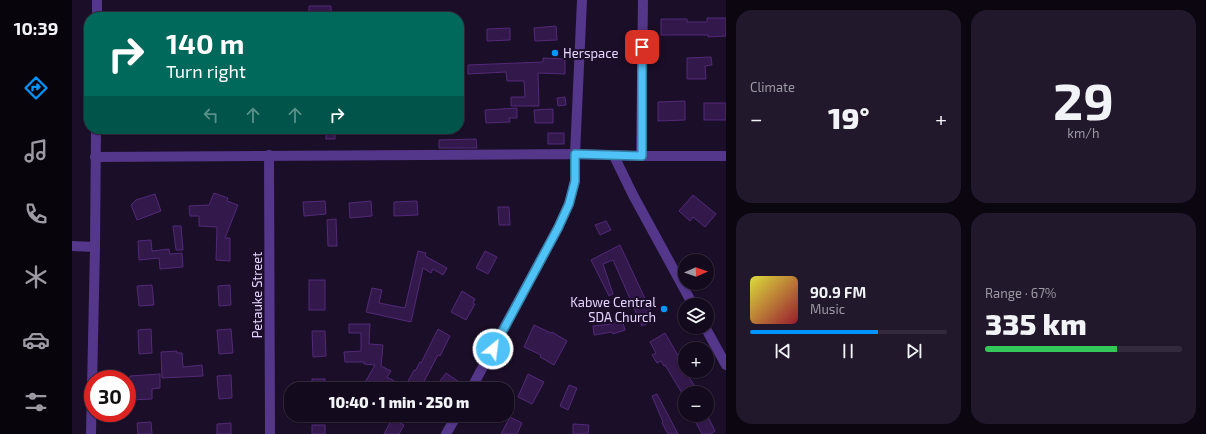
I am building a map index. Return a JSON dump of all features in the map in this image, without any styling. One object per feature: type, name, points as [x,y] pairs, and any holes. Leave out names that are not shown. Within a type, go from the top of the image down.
[{"type":"street","points":[[97,0],[97,12]]},
{"type":"street","points":[[475,382],[558,228],[569,204],[575,181],[582,0]]},
{"type":"street","points":[[642,156],[643,0]]},
{"type":"street","points":[[91,434],[96,134]]},
{"type":"street","points":[[96,157],[575,154],[614,156],[726,156]]},
{"type":"street","name":"Petauke Street","points":[[269,155],[270,434]]},
{"type":"street","points":[[614,156],[633,195],[690,298]]},
{"type":"street","points":[[72,246],[95,247]]},
{"type":"street","points":[[710,334],[726,365]]},
{"type":"street","points":[[446,434],[453,422]]},
{"type":"building","points":[[309,6],[331,6],[331,12],[309,12]]},
{"type":"building","points":[[707,18],[726,18],[726,36],[708,37],[708,35],[661,35],[661,19],[687,19],[687,22],[707,22]]},
{"type":"building","points":[[556,26],[557,40],[535,41],[534,28]]},
{"type":"building","points":[[510,28],[510,40],[487,41],[487,29]]},
{"type":"building","points":[[711,57],[712,65],[705,66],[706,79],[687,79],[687,58]]},
{"type":"building","points":[[543,58],[565,59],[565,74],[538,73],[539,106],[511,106],[511,97],[525,97],[524,81],[507,81],[506,72],[468,74],[468,65],[543,62]]},
{"type":"building","points":[[565,97],[566,105],[558,106],[557,98]]},
{"type":"building","points":[[685,101],[685,120],[658,121],[658,102]]},
{"type":"building","points":[[704,103],[726,103],[726,120],[704,120]]},
{"type":"building","points":[[517,108],[517,118],[509,118],[510,122],[486,123],[485,110]]},
{"type":"building","points":[[553,109],[553,123],[535,123],[534,110]]},
{"type":"building","points":[[548,133],[564,133],[564,144],[548,144]]},
{"type":"building","points":[[326,134],[335,134],[335,139],[326,139]]},
{"type":"building","points":[[476,139],[477,148],[439,148],[439,140]]},
{"type":"building","points":[[214,193],[228,198],[227,201],[238,205],[225,238],[230,238],[230,261],[216,260],[217,227],[199,226],[199,216],[190,216],[189,206],[209,205]]},
{"type":"building","points":[[155,194],[161,211],[137,220],[131,205],[136,200]]},
{"type":"building","points":[[693,195],[716,214],[705,227],[693,217],[690,221],[679,211]]},
{"type":"building","points":[[325,201],[326,214],[304,216],[303,202]]},
{"type":"building","points":[[371,201],[372,216],[350,218],[349,203]]},
{"type":"building","points":[[417,201],[418,215],[394,216],[394,202]]},
{"type":"building","points":[[498,207],[509,207],[510,225],[499,225]]},
{"type":"building","points":[[336,219],[337,246],[328,246],[327,220]]},
{"type":"building","points":[[606,221],[611,230],[600,235],[595,225]]},
{"type":"building","points":[[173,226],[181,226],[183,250],[176,250]]},
{"type":"building","points":[[151,240],[152,251],[169,249],[170,254],[182,253],[183,267],[160,269],[159,258],[139,260],[138,241]]},
{"type":"building","points":[[620,245],[655,320],[642,326],[613,260],[603,264],[613,294],[609,296],[591,260]]},
{"type":"building","points":[[418,251],[426,253],[425,256],[447,268],[443,275],[433,269],[431,273],[423,268],[411,322],[366,312],[372,288],[382,290],[379,303],[405,308]]},
{"type":"building","points":[[485,251],[497,257],[488,274],[476,268]]},
{"type":"building","points":[[309,280],[325,280],[325,310],[309,310]]},
{"type":"building","points":[[152,285],[154,305],[139,306],[137,286]]},
{"type":"building","points":[[230,285],[231,305],[219,306],[218,286]]},
{"type":"building","points":[[462,291],[475,299],[473,303],[475,304],[466,320],[451,312]]},
{"type":"building","points":[[622,319],[625,330],[613,334],[612,332],[594,335],[593,326],[612,324],[613,321]]},
{"type":"building","points":[[349,324],[370,324],[369,344],[383,345],[381,366],[391,371],[387,377],[396,382],[365,382],[375,365],[364,364],[364,362],[345,362],[344,352],[361,351],[361,333],[349,333]]},
{"type":"building","points":[[534,325],[551,333],[552,332],[567,341],[554,365],[540,357],[541,355],[524,347]]},
{"type":"building","points":[[151,329],[152,353],[139,354],[138,330]]},
{"type":"building","points":[[231,329],[233,353],[219,354],[217,330]]},
{"type":"building","points":[[438,329],[450,336],[440,356],[438,355],[424,382],[408,382],[414,370],[415,371],[420,362],[421,363]]},
{"type":"building","points":[[312,331],[325,331],[326,356],[313,357]]},
{"type":"building","points":[[665,333],[678,355],[678,378],[690,378],[694,385],[678,386],[665,365],[664,366],[661,361],[657,363],[652,355],[656,353],[650,342]]},
{"type":"building","points":[[177,351],[177,353],[182,353],[183,367],[202,365],[203,376],[162,378],[161,352]]},
{"type":"building","points":[[446,373],[459,382],[441,382],[440,381]]},
{"type":"building","points":[[160,374],[160,388],[152,389],[152,399],[136,400],[136,376]]},
{"type":"building","points":[[528,374],[544,382],[532,404],[518,397]]},
{"type":"building","points":[[231,375],[232,398],[219,399],[217,376]]},
{"type":"building","points":[[312,379],[325,379],[325,382],[312,382]]},
{"type":"building","points":[[569,385],[577,388],[568,410],[560,406]]},
{"type":"building","points":[[657,394],[678,434],[668,434],[662,423],[663,422],[652,396]]},
{"type":"building","points":[[514,419],[522,423],[517,434],[501,434],[507,422],[514,422]]},
{"type":"building","points":[[151,422],[152,434],[138,434],[137,423]]},
{"type":"building","points":[[390,422],[398,422],[404,425],[399,434],[384,434]]},
{"type":"building","points":[[696,422],[710,422],[715,431],[711,434],[702,434]]},
{"type":"building","points":[[231,423],[231,434],[217,434],[217,424]]},
{"type":"building","points":[[573,424],[589,425],[588,434],[573,434]]},
{"type":"building","points":[[312,425],[325,425],[325,434],[312,434]]},
{"type":"place","name":"Herspace","points":[[555,53]]},
{"type":"place","name":"Kabwe Central SDA Church","points":[[664,309]]},
{"type":"route","points":[[493,349],[558,228],[569,204],[575,181],[575,154],[642,156],[642,47]]}]
